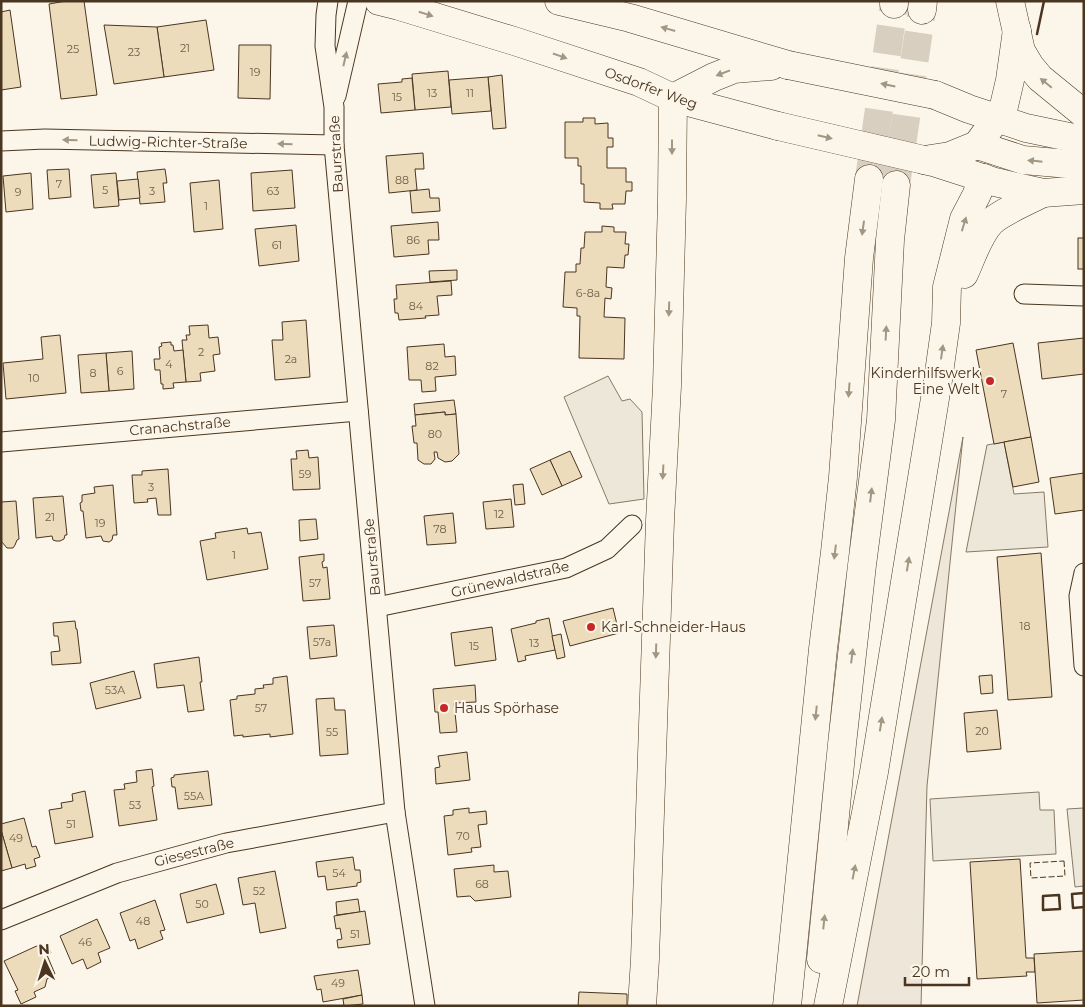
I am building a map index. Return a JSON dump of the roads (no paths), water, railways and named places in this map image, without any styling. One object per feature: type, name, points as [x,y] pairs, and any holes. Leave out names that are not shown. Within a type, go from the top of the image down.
[{"type":"main road","name":"Osdorfer Weg","points":[[379,1],[514,40],[639,82],[673,98],[778,126],[924,160],[995,182],[1043,193]]},
{"type":"main road","points":[[559,1],[630,18],[788,64],[935,95],[969,109],[1026,128],[1084,140]]},
{"type":"main road","points":[[1010,1],[1021,51],[1030,66],[1040,78],[1084,114]]},
{"type":"main road","points":[[924,160],[950,156],[977,145],[1004,106],[1010,80],[1017,30]]},
{"type":"main road","points":[[642,1006],[660,521],[667,386],[673,98],[734,69],[788,64]]},
{"type":"main road","points":[[828,1006],[874,772],[938,380],[946,323],[948,287],[964,219],[984,178],[984,166],[977,145],[965,120],[935,95]]},
{"type":"main road","points":[[977,145],[1023,160],[1084,164]]},
{"type":"main road","points":[[787,1006],[823,649],[843,477],[859,258],[869,180]]},
{"type":"main road","points":[[816,1006],[842,744],[862,565],[881,420],[890,240],[896,185]]},
{"type":"main road","points":[[946,323],[982,234],[992,221],[1002,213],[1043,193],[1084,190]]},
{"type":"street","name":"Baurstraße","points":[[328,1],[325,46],[334,106],[334,145],[395,812],[425,1006]]},
{"type":"street","name":"Baurstraße","points":[[334,106],[358,1]]},
{"type":"street","name":"Ludwig-Richter-Straße","points":[[1,140],[45,139],[334,145]]},
{"type":"street","points":[[1024,294],[1084,296]]},
{"type":"street","name":"Cranachstraße","points":[[1,442],[358,411]]},
{"type":"street","name":"Grünewaldstraße","points":[[377,607],[566,568],[607,550],[632,526]]},
{"type":"street","points":[[1084,573],[1079,596],[1084,666]]},
{"type":"street","name":"Giesestraße","points":[[1,920],[117,873],[226,843],[395,812]]},
{"type":"tunnel","points":[[869,179],[894,4]]},
{"type":"tunnel","points":[[896,185],[922,10]]},
{"type":"place","name":"Kinderhilfswerk Eine Welt","points":[[990,381]]},
{"type":"place","name":"Karl-Schneider-Haus","points":[[591,627]]},
{"type":"place","name":"Haus Spörhase","points":[[444,708]]}]
